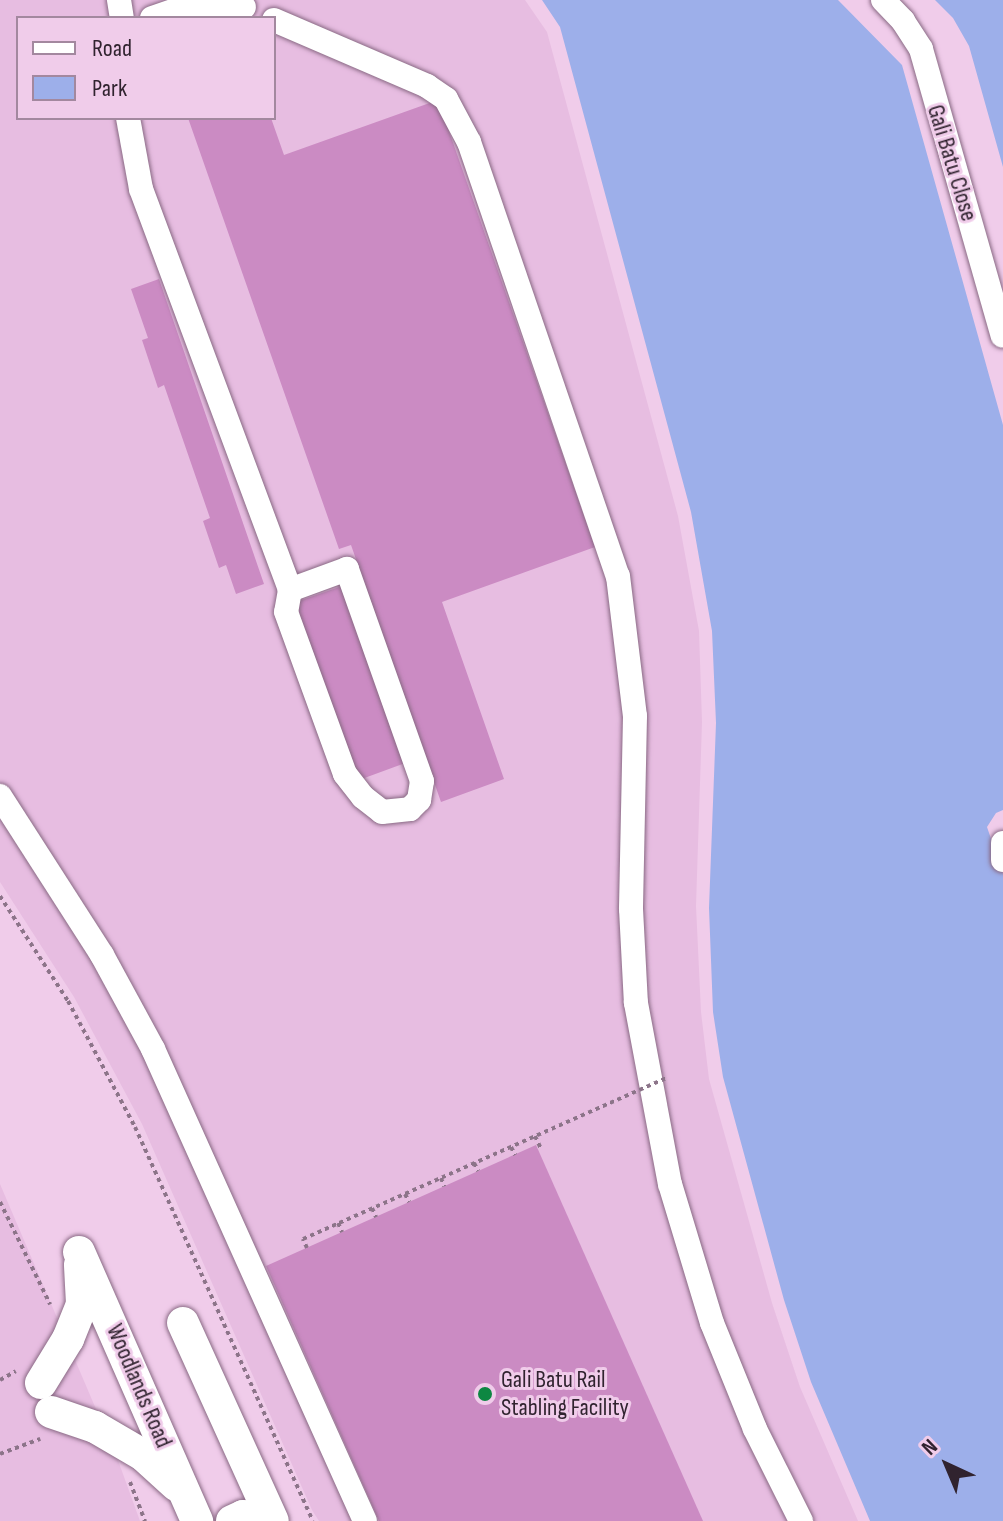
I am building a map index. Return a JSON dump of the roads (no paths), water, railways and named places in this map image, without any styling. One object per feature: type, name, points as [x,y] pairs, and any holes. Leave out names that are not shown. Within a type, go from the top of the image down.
[{"type":"main road","name":"Woodlands Road","points":[[79,1252],[190,1507],[143,1455],[95,1427],[48,1410],[68,1339],[82,1304],[79,1252]]},
{"type":"main road","points":[[183,1323],[273,1521]]},
{"type":"main road","points":[[232,1521],[243,1516],[258,1521]]},
{"type":"lane","name":"Gali Batu Close","points":[[883,0],[903,21],[921,49],[1003,336]]},
{"type":"lane","points":[[158,16],[193,4],[238,4],[265,16]]},
{"type":"lane","points":[[276,21],[427,86],[446,99],[469,142],[618,576],[635,716],[631,909],[636,1003],[670,1184],[712,1323],[755,1429],[801,1521]]},
{"type":"lane","points":[[128,120],[141,189],[290,590],[286,612],[345,774],[363,797],[382,812],[410,809],[419,800],[422,781],[347,569],[290,590]]},
{"type":"lane","points":[[0,796],[102,955],[153,1049],[365,1521]]},
{"type":"lane","points":[[1003,843],[1003,860]]},
{"type":"place","name":"Gali Batu Rail Stabling Facility","points":[[485,1394]]}]
